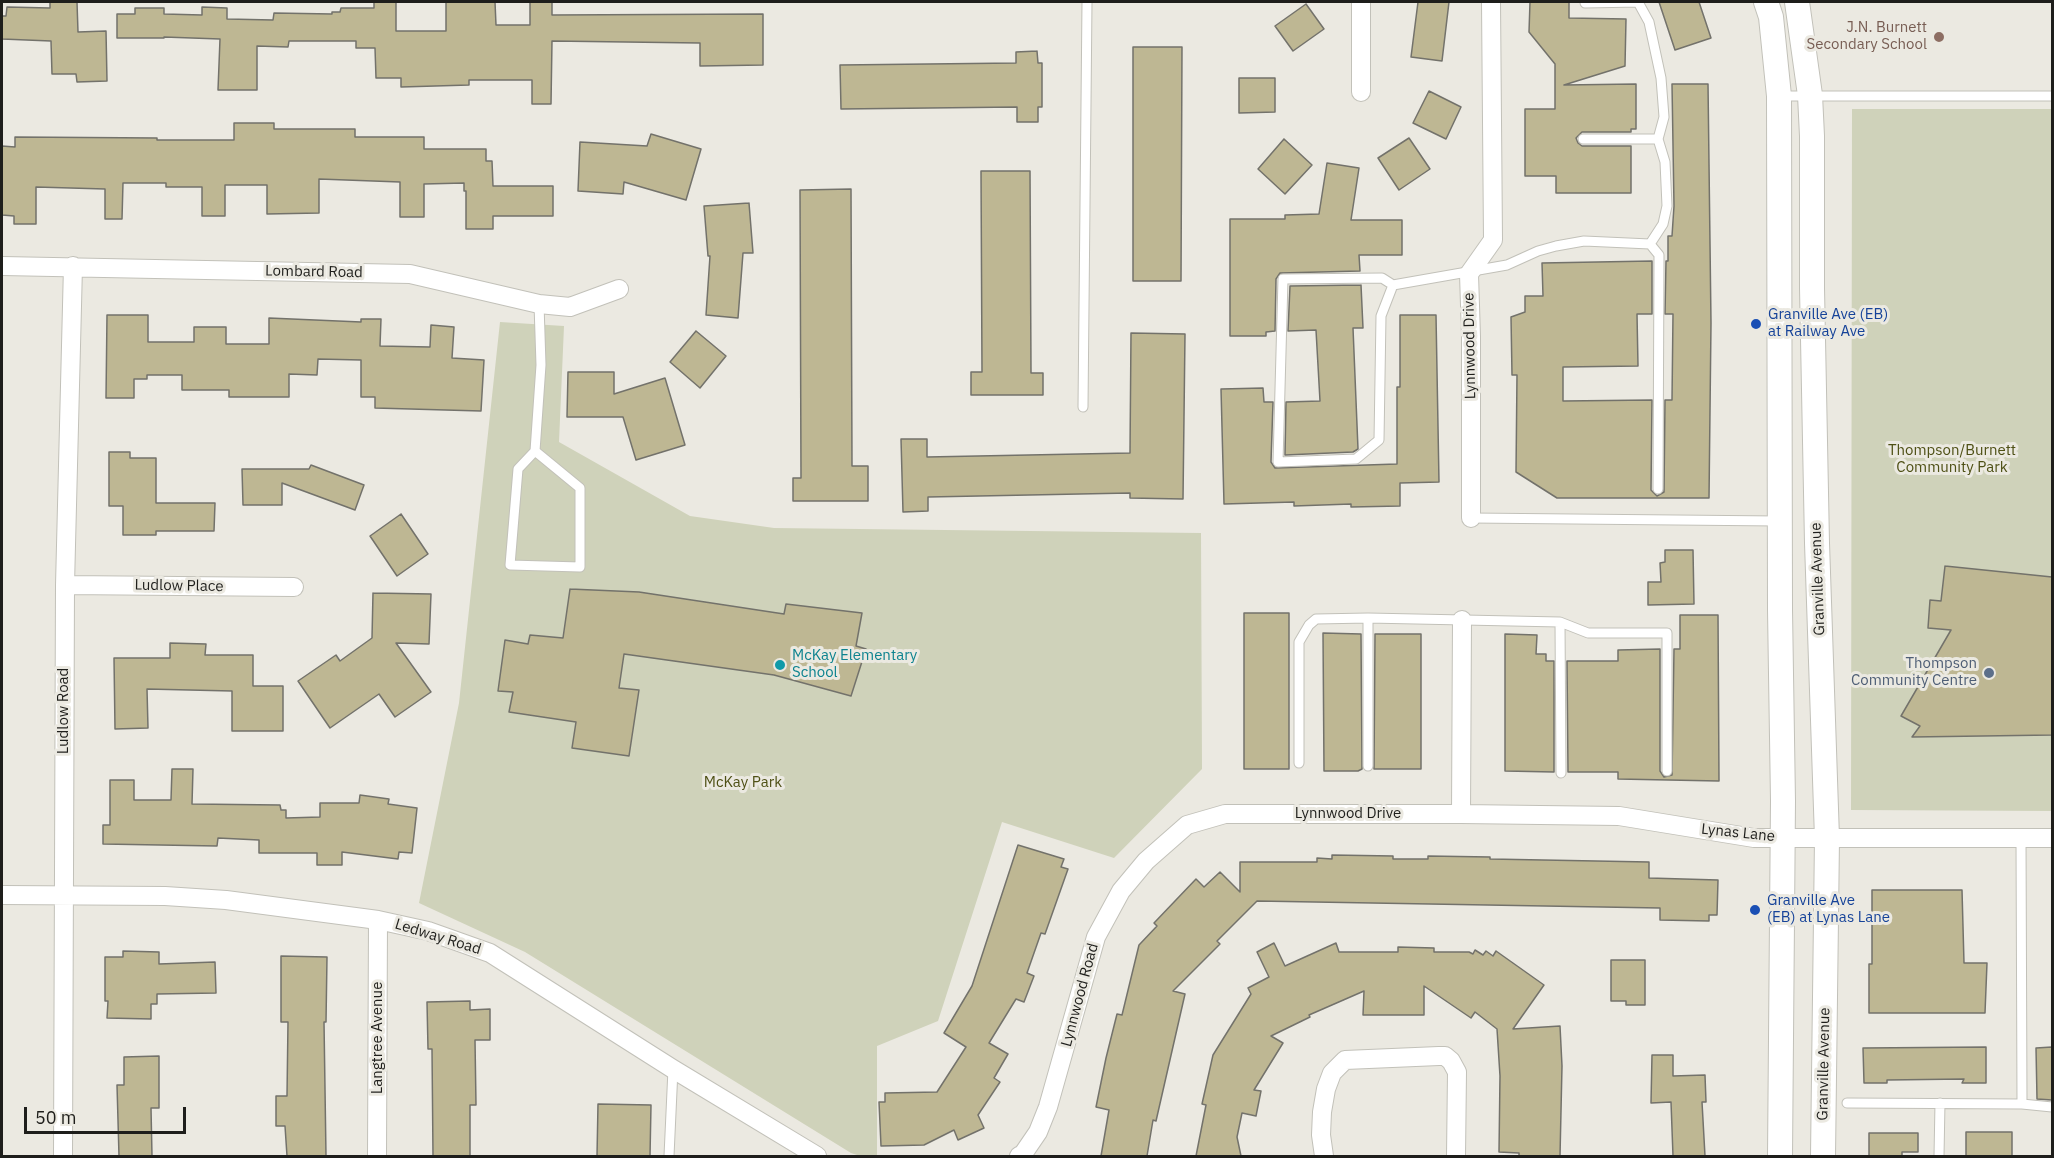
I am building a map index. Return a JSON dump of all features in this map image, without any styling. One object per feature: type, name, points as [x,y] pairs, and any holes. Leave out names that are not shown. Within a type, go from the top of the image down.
[{"type":"main road","points":[[1766,2],[1771,17],[1779,96],[1783,838],[1780,1156]]},
{"type":"main road","name":"Granville Avenue","points":[[1797,2],[1810,95],[1816,520],[1827,838],[1823,1156]]},
{"type":"street","points":[[1361,2],[1361,92]]},
{"type":"street","name":"Lynnwood Drive","points":[[1471,518],[1469,273],[1493,240],[1491,2]]},
{"type":"street","name":"Lombard Road","points":[[2,266],[410,274],[539,304],[570,306],[619,289]]},
{"type":"street","name":"Ludlow Road","points":[[63,1156],[65,585],[73,266]]},
{"type":"street","name":"Ludlow Place","points":[[65,585],[294,588]]},
{"type":"street","points":[[1461,814],[1462,620]]},
{"type":"street","name":"Lynnwood Drive","points":[[1187,825],[1225,814],[1461,814]]},
{"type":"street","name":"Lynas Lane","points":[[1461,814],[1619,816],[1754,838],[2052,838]]},
{"type":"street","name":"Lynnwood Road","points":[[1022,1156],[1038,1132],[1048,1107],[1096,937],[1121,891],[1146,861],[1187,825]]},
{"type":"street","name":"Ledway Road","points":[[2,895],[165,896],[226,900],[378,920],[428,931],[490,953],[673,1069],[817,1156]]},
{"type":"street","name":"Langtree Avenue","points":[[377,1156],[378,920]]},
{"type":"street","points":[[1324,1156],[1321,1126],[1326,1089],[1332,1073],[1345,1060],[1445,1056],[1457,1072],[1456,1156]]},
{"type":"lane","points":[[1083,407],[1087,2]]},
{"type":"lane","points":[[1586,3],[1639,2],[1649,22],[1661,78],[1664,117],[1658,139],[1665,162],[1667,206],[1663,224],[1650,244]]},
{"type":"lane","points":[[1779,96],[2052,96]]},
{"type":"lane","points":[[1582,139],[1658,139]]},
{"type":"lane","points":[[1393,285],[1381,316],[1379,440],[1356,459],[1278,462],[1283,279],[1382,278],[1393,285],[1507,265],[1556,246],[1584,242],[1650,244],[1659,255],[1658,489]]},
{"type":"lane","points":[[535,451],[580,488],[580,567],[510,565],[518,469],[535,451],[541,365],[539,304]]},
{"type":"lane","points":[[1471,518],[1781,521]]},
{"type":"lane","points":[[1368,618],[1368,766]]},
{"type":"lane","points":[[1299,763],[1299,642],[1309,624],[1316,619],[1560,622],[1588,633],[1667,633],[1667,771]]},
{"type":"lane","points":[[1560,622],[1561,773]]},
{"type":"lane","points":[[2021,838],[2022,1104]]},
{"type":"lane","points":[[669,1156],[673,1069]]},
{"type":"lane","points":[[1847,1103],[2022,1104],[2052,1107]]},
{"type":"lane","points":[[1940,1103],[1940,1156]]},
{"type":"green space","name":"Thompson/Burnett Community Park","points":[[1852,109],[2052,109],[2052,811],[1851,810]]},
{"type":"green space","name":"McKay Park","points":[[500,322],[564,326],[559,442],[690,516],[774,528],[1201,533],[1202,769],[1114,858],[1002,822],[938,1021],[877,1046],[877,1156],[860,1156],[851,1153],[525,952],[419,903],[459,703]]},
{"type":"building","points":[[50,2],[77,2],[78,32],[106,31],[107,81],[77,82],[76,74],[52,74],[51,41],[2,39],[2,16],[6,16],[7,7],[50,8]]},
{"type":"building","points":[[374,2],[396,2],[396,31],[446,31],[446,2],[495,2],[496,25],[530,25],[530,2],[552,2],[552,15],[763,14],[763,65],[700,66],[700,43],[552,41],[551,104],[532,104],[532,80],[469,80],[469,85],[401,87],[401,78],[376,78],[375,48],[356,48],[356,41],[289,41],[288,47],[257,46],[257,90],[218,90],[220,39],[117,38],[117,14],[135,14],[135,8],[164,8],[164,14],[202,15],[202,7],[227,8],[227,19],[273,20],[274,13],[332,14],[332,12],[340,12],[341,8],[374,8]]},
{"type":"building","points":[[1418,2],[1449,2],[1442,61],[1411,57]]},
{"type":"building","points":[[1530,2],[1569,2],[1569,18],[1626,19],[1625,66],[1564,85],[1636,84],[1636,129],[1631,129],[1631,132],[1582,132],[1576,138],[1582,146],[1631,146],[1631,193],[1556,193],[1556,176],[1525,176],[1525,109],[1555,109],[1555,64],[1529,32]]},
{"type":"building","points":[[1659,2],[1699,2],[1711,38],[1675,50]]},
{"type":"building","points":[[1306,4],[1324,29],[1293,51],[1275,26]]},
{"type":"building","points":[[1133,47],[1182,47],[1181,281],[1133,281]]},
{"type":"building","points":[[1037,51],[1038,63],[1042,63],[1042,107],[1038,107],[1038,122],[1017,122],[1017,107],[841,109],[840,65],[1016,63],[1016,52]]},
{"type":"building","points":[[1239,78],[1275,78],[1275,112],[1239,113]]},
{"type":"building","points":[[1672,84],[1708,84],[1711,323],[1709,498],[1557,498],[1516,472],[1517,375],[1512,375],[1511,317],[1525,312],[1525,296],[1543,296],[1542,263],[1652,261],[1652,314],[1637,314],[1638,366],[1563,367],[1563,401],[1652,400],[1651,490],[1657,496],[1664,492],[1665,400],[1672,400],[1673,314],[1665,314],[1668,236],[1672,236],[1674,206]]},
{"type":"building","points":[[1429,91],[1461,107],[1446,139],[1413,123]]},
{"type":"building","points":[[234,123],[274,123],[274,129],[355,129],[355,137],[424,137],[424,149],[486,149],[486,161],[492,161],[493,186],[553,186],[553,216],[493,216],[493,229],[466,229],[464,183],[424,184],[424,217],[400,217],[400,182],[319,179],[319,213],[267,214],[267,185],[225,185],[225,216],[202,216],[202,187],[166,187],[166,183],[123,183],[122,219],[105,219],[105,189],[36,187],[36,224],[14,224],[14,216],[2,215],[2,146],[15,147],[15,137],[234,140]]},
{"type":"building","points":[[651,134],[701,149],[686,200],[624,182],[623,194],[578,191],[580,142],[647,146]]},
{"type":"building","points":[[1409,138],[1430,169],[1399,190],[1378,158]]},
{"type":"building","points":[[1284,139],[1312,165],[1285,194],[1258,169]]},
{"type":"building","points":[[1327,163],[1359,168],[1351,220],[1402,220],[1402,255],[1359,255],[1360,271],[1280,273],[1276,279],[1275,331],[1266,332],[1266,336],[1230,336],[1230,219],[1285,219],[1285,215],[1319,214]]},
{"type":"building","points":[[981,171],[1030,171],[1031,373],[1043,373],[1043,395],[971,395],[971,372],[982,372]]},
{"type":"building","points":[[851,189],[852,466],[868,466],[868,501],[793,501],[793,478],[801,478],[800,190]]},
{"type":"building","points":[[749,203],[753,253],[743,253],[738,318],[706,315],[710,256],[708,256],[704,206]]},
{"type":"building","points":[[1361,285],[1363,328],[1353,328],[1358,449],[1353,452],[1285,455],[1286,402],[1320,401],[1316,330],[1288,331],[1290,286]]},
{"type":"building","points":[[107,315],[148,315],[148,342],[194,342],[194,327],[226,327],[226,344],[269,344],[269,318],[361,322],[361,319],[381,319],[380,346],[430,347],[431,325],[454,327],[452,358],[484,360],[481,411],[375,408],[375,397],[361,397],[361,360],[318,359],[317,375],[289,374],[289,397],[229,397],[229,390],[182,390],[182,375],[147,375],[147,379],[134,379],[134,398],[106,398]]},
{"type":"building","points":[[1400,315],[1436,315],[1439,482],[1400,483],[1400,506],[1351,507],[1351,504],[1294,506],[1294,502],[1224,504],[1221,389],[1263,388],[1264,402],[1273,402],[1271,462],[1275,468],[1397,464]]},
{"type":"building","points":[[696,331],[726,356],[700,388],[670,362]]},
{"type":"building","points":[[1131,333],[1185,334],[1183,499],[1130,498],[1130,493],[928,497],[928,511],[903,512],[901,439],[927,439],[927,457],[1130,453]]},
{"type":"building","points":[[568,372],[614,372],[614,394],[665,378],[685,445],[636,460],[623,417],[567,417]]},
{"type":"building","points":[[109,452],[130,452],[130,458],[156,458],[156,503],[215,503],[214,531],[156,531],[156,535],[123,535],[123,506],[109,506]]},
{"type":"building","points":[[311,465],[364,485],[355,510],[282,483],[282,505],[243,505],[242,469],[309,469]]},
{"type":"building","points":[[401,514],[428,554],[397,576],[370,536]]},
{"type":"building","points":[[1665,550],[1693,550],[1694,604],[1648,605],[1648,582],[1661,582],[1660,563],[1665,562]]},
{"type":"building","name":"Thompson Community Centre","points":[[1945,566],[2052,577],[2052,735],[1912,737],[1920,726],[1901,716],[1951,630],[1928,628],[1930,600],[1941,601]]},
{"type":"building","name":"McKay Elementary School","points":[[570,589],[639,592],[784,614],[786,604],[862,613],[856,646],[866,649],[851,696],[774,675],[624,654],[619,688],[639,690],[629,756],[572,748],[576,722],[509,712],[513,692],[498,691],[505,640],[528,644],[530,635],[563,638]]},
{"type":"building","points":[[373,593],[431,594],[429,644],[396,643],[431,692],[395,717],[379,694],[330,728],[298,681],[336,655],[340,661],[372,638]]},
{"type":"building","points":[[1244,613],[1289,613],[1289,769],[1244,769]]},
{"type":"building","points":[[1680,615],[1718,615],[1719,781],[1618,779],[1618,772],[1568,772],[1567,661],[1618,661],[1618,650],[1660,649],[1660,771],[1664,777],[1672,775],[1674,649],[1680,649]]},
{"type":"building","points":[[1323,633],[1361,634],[1362,769],[1358,771],[1324,771]]},
{"type":"building","points":[[1375,634],[1421,634],[1421,769],[1374,769]]},
{"type":"building","points":[[1505,634],[1537,635],[1536,654],[1546,654],[1546,661],[1554,661],[1554,772],[1505,771]]},
{"type":"building","points":[[170,643],[206,644],[205,655],[253,655],[253,686],[283,686],[283,731],[232,731],[232,691],[147,689],[148,728],[115,729],[114,658],[170,658]]},
{"type":"building","points":[[172,769],[193,769],[192,804],[280,805],[281,810],[286,810],[286,818],[320,817],[320,803],[359,803],[360,795],[389,799],[388,804],[417,808],[412,853],[399,852],[398,859],[342,852],[342,865],[317,865],[317,853],[259,853],[259,840],[218,838],[217,846],[103,844],[103,825],[110,825],[110,780],[134,780],[134,800],[171,800]]},
{"type":"building","points":[[1018,845],[1064,859],[1061,867],[1068,869],[1045,934],[1041,933],[1027,973],[1034,976],[1024,1002],[1016,999],[989,1043],[1008,1054],[994,1078],[1000,1082],[978,1115],[984,1128],[958,1140],[954,1130],[924,1145],[881,1146],[879,1102],[885,1102],[885,1093],[937,1092],[966,1047],[944,1033],[972,986]]},
{"type":"building","points":[[1332,855],[1393,856],[1393,859],[1428,859],[1428,856],[1649,862],[1649,878],[1718,880],[1717,915],[1709,915],[1709,921],[1660,920],[1660,908],[1257,901],[1217,941],[1220,944],[1173,991],[1185,994],[1156,1121],[1153,1120],[1147,1156],[1101,1156],[1109,1110],[1096,1107],[1106,1058],[1117,1014],[1122,1015],[1139,945],[1157,926],[1154,923],[1196,879],[1204,887],[1220,872],[1240,892],[1240,862],[1317,862],[1317,858],[1332,859]]},
{"type":"building","points":[[1872,890],[1962,890],[1964,963],[1987,963],[1985,1013],[1869,1013],[1869,964],[1872,964]]},
{"type":"building","points":[[1274,943],[1285,966],[1336,943],[1339,952],[1398,952],[1398,947],[1434,948],[1434,952],[1473,954],[1475,950],[1483,955],[1486,951],[1493,956],[1496,951],[1544,985],[1513,1029],[1560,1026],[1562,1066],[1560,1156],[1519,1156],[1519,1153],[1499,1152],[1500,1076],[1497,1029],[1475,1012],[1471,1018],[1424,986],[1424,1015],[1363,1015],[1364,991],[1309,1015],[1310,1017],[1271,1036],[1283,1043],[1254,1090],[1261,1091],[1256,1116],[1242,1113],[1237,1137],[1241,1156],[1196,1156],[1206,1105],[1202,1104],[1213,1055],[1251,994],[1248,988],[1269,977],[1257,952]]},
{"type":"building","points":[[123,951],[159,952],[159,964],[215,962],[216,993],[157,994],[157,1004],[151,1004],[151,1019],[107,1018],[105,957],[123,957]]},
{"type":"building","points":[[281,956],[327,957],[326,1022],[324,1022],[326,1156],[287,1156],[285,1126],[276,1126],[276,1096],[287,1096],[288,1022],[281,1022]]},
{"type":"building","points":[[1611,960],[1645,960],[1645,1005],[1626,1005],[1626,1001],[1611,1001]]},
{"type":"building","points":[[470,1001],[470,1010],[490,1009],[490,1040],[475,1040],[476,1105],[470,1105],[470,1156],[433,1156],[432,1049],[428,1049],[427,1002]]},
{"type":"building","points":[[1986,1047],[1986,1083],[1962,1083],[1964,1079],[1887,1080],[1887,1083],[1864,1083],[1863,1048]]},
{"type":"building","points":[[2052,1047],[2052,1100],[2037,1099],[2036,1048]]},
{"type":"building","points":[[1652,1055],[1673,1055],[1673,1076],[1705,1075],[1706,1102],[1702,1102],[1705,1156],[1673,1156],[1671,1102],[1651,1103]]},
{"type":"building","points":[[159,1056],[159,1108],[151,1108],[152,1156],[119,1156],[117,1085],[124,1085],[124,1057]]},
{"type":"building","points":[[598,1104],[651,1105],[650,1156],[597,1156]]},
{"type":"building","points":[[1966,1132],[2012,1132],[2012,1156],[1966,1156]]},
{"type":"building","points":[[1869,1133],[1918,1133],[1918,1152],[1902,1152],[1902,1156],[1869,1156]]},
{"type":"place","name":"J.N. Burnett Secondary School","points":[[1939,37]]},
{"type":"place","name":"Granville Ave (EB) at Railway Ave","points":[[1756,324]]},
{"type":"place","name":"McKay Elementary School","points":[[780,665]]},
{"type":"place","name":"Thompson Community Centre","points":[[1989,673]]},
{"type":"place","name":"Granville Ave (EB) at Lynas Lane","points":[[1755,910]]}]
